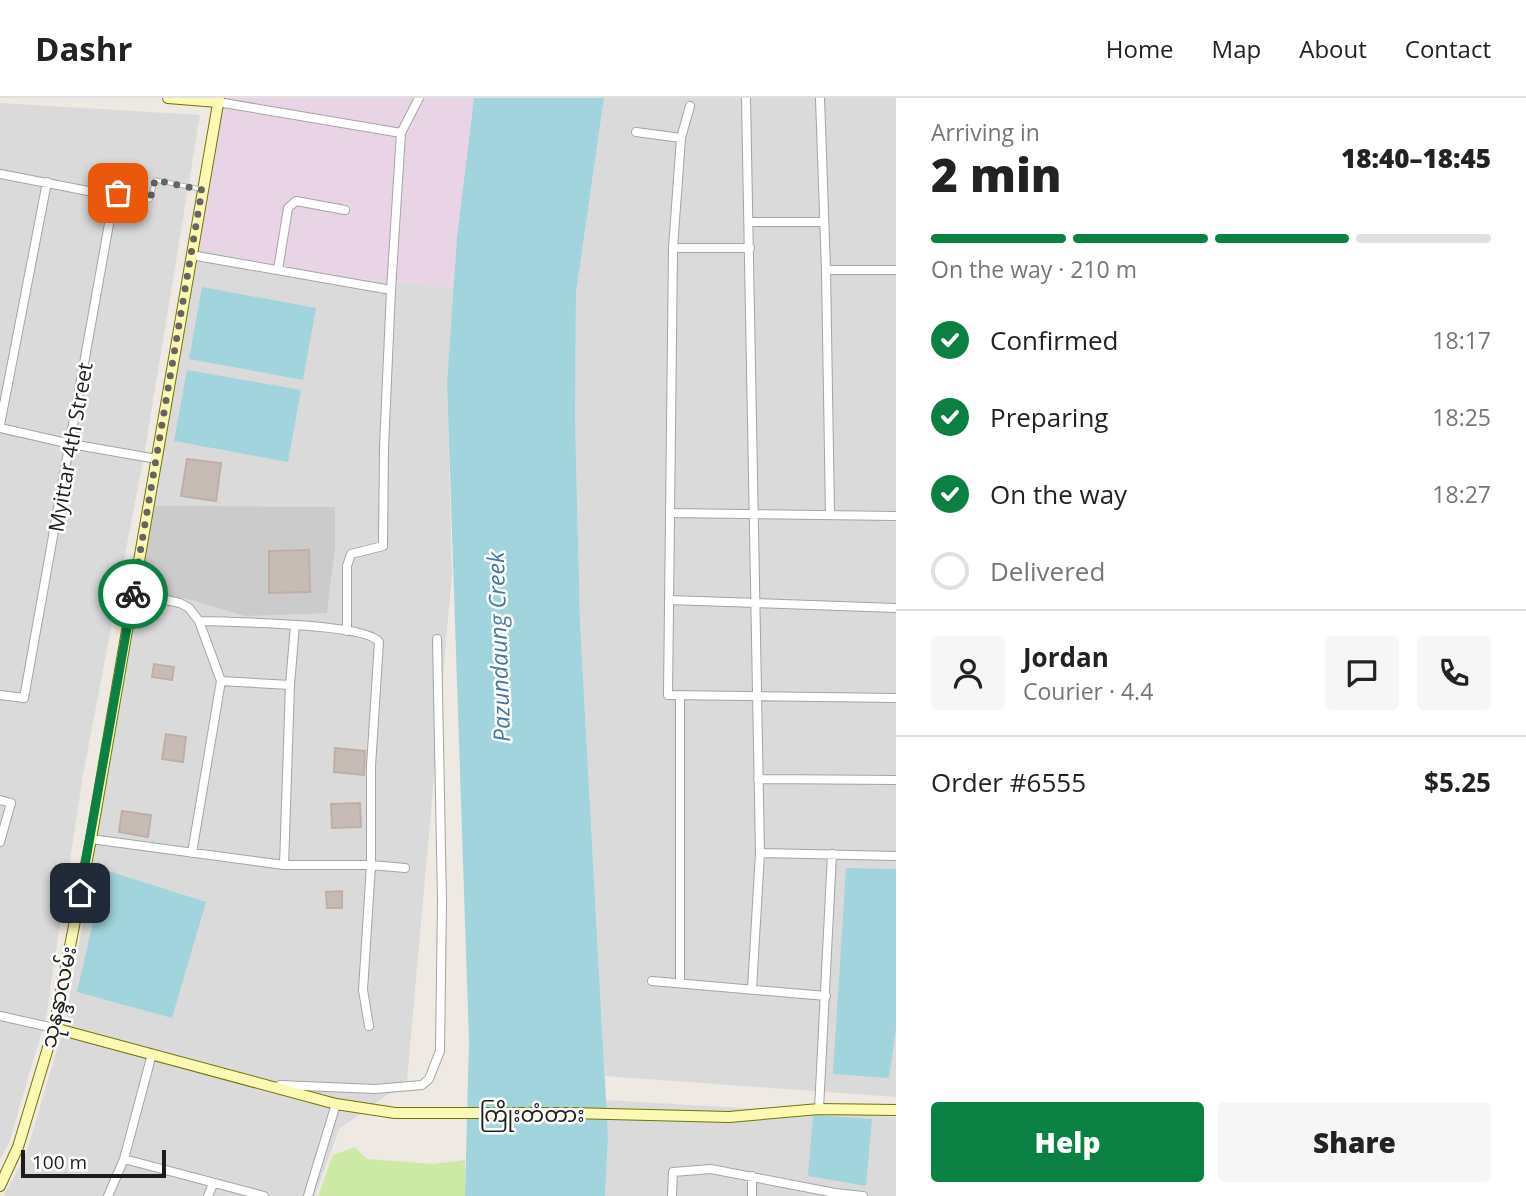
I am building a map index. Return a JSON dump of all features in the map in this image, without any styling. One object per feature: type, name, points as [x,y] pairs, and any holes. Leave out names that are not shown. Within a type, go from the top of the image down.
[{"type":"main road","points":[[169,98],[218,100]]},
{"type":"main road","name":"သုနန္ဒာလမ်း","points":[[0,1186],[18,1147],[54,1028],[91,839],[218,100]]},
{"type":"main road","name":"ကြိုးတံတား","points":[[54,1028],[339,1105],[395,1113],[729,1118],[819,1109],[896,1109]]},
{"type":"street","points":[[347,631],[347,566],[351,554],[383,546],[384,447],[401,133],[419,98]]},
{"type":"street","points":[[746,98],[760,853],[752,989]]},
{"type":"street","points":[[820,98],[830,515]]},
{"type":"street","points":[[218,100],[401,133]]},
{"type":"street","points":[[690,106],[681,138],[673,248],[668,695],[896,698]]},
{"type":"street","points":[[636,132],[681,138]]},
{"type":"street","points":[[0,174],[114,195]]},
{"type":"street","points":[[47,181],[0,427],[71,444],[157,459]]},
{"type":"street","name":"Myittar 4th Street","points":[[0,695],[24,698],[114,195]]},
{"type":"street","points":[[278,270],[291,203],[296,201],[345,210]]},
{"type":"street","points":[[749,222],[824,222]]},
{"type":"street","points":[[673,248],[750,248]]},
{"type":"street","points":[[191,255],[391,290]]},
{"type":"street","points":[[826,270],[896,270]]},
{"type":"street","points":[[670,513],[896,516]]},
{"type":"street","points":[[133,593],[185,605],[199,621],[221,681],[192,853]]},
{"type":"street","points":[[669,600],[896,608]]},
{"type":"street","points":[[199,621],[295,625],[347,631],[373,637],[379,642],[371,766],[371,865],[363,990],[369,1026]]},
{"type":"street","points":[[284,865],[290,685],[295,625]]},
{"type":"street","points":[[263,1085],[375,1089],[422,1086],[429,1079],[440,1051],[442,901],[437,639]]},
{"type":"street","points":[[221,681],[290,685]]},
{"type":"street","points":[[680,695],[680,983]]},
{"type":"street","points":[[758,779],[896,780]]},
{"type":"street","points":[[0,800],[11,803],[0,842]]},
{"type":"street","points":[[91,839],[284,865],[371,865],[405,869]]},
{"type":"street","points":[[760,853],[896,856]]},
{"type":"street","points":[[819,1109],[832,854]]},
{"type":"street","points":[[652,981],[826,996]]},
{"type":"street","points":[[0,1016],[54,1028]]},
{"type":"street","points":[[108,1196],[124,1159],[152,1054]]},
{"type":"street","points":[[308,1196],[339,1105]]},
{"type":"street","points":[[124,1159],[264,1196]]},
{"type":"street","points":[[672,1196],[673,1172],[711,1169],[835,1195],[863,1196]]},
{"type":"street","points":[[752,1176],[752,1196]]},
{"type":"street","points":[[208,1196],[213,1184]]},
{"type":"lane","points":[[114,195],[118,193],[150,200],[155,180],[202,190]]},
{"type":"shaded area","points":[[221,98],[474,98],[457,237],[454,287],[320,276],[194,247]]},
{"type":"shaded area","points":[[604,98],[896,98],[896,1097],[605,1076],[580,622],[575,417],[576,293]]},
{"type":"shaded area","points":[[0,103],[200,115],[145,450],[83,775],[46,1017],[9,1143],[0,1160]]},
{"type":"shaded area","points":[[194,247],[320,276],[454,287],[447,383],[452,574],[407,1081],[339,1129],[315,1196],[4,1196],[27,1151],[66,1019],[140,590]]},
{"type":"shaded area","points":[[153,506],[335,507],[335,547],[327,613],[245,616],[188,599],[140,590]]},
{"type":"shaded area","points":[[606,1100],[896,1117],[896,1196],[605,1196],[608,1137]]},
{"type":"green space","points":[[355,1147],[367,1159],[433,1164],[465,1160],[465,1196],[318,1196],[333,1155]]},
{"type":"water","name":"Pazundaung Creek","points":[[474,98],[604,98],[576,293],[575,417],[580,622],[608,1137],[605,1196],[465,1196],[469,1041],[447,383],[457,237]]},
{"type":"water","points":[[202,287],[316,308],[303,380],[189,359]]},
{"type":"water","points":[[187,370],[301,390],[288,462],[174,441]]},
{"type":"water","points":[[846,868],[896,869],[896,1028],[889,1078],[833,1074]]},
{"type":"water","points":[[105,870],[206,902],[172,1018],[77,992]]},
{"type":"water","points":[[813,1115],[872,1119],[866,1186],[808,1176]]},
{"type":"building","points":[[187,459],[221,463],[216,501],[181,496]]},
{"type":"building","points":[[309,550],[310,592],[269,593],[269,551]]},
{"type":"building","points":[[154,664],[174,667],[172,680],[152,677]]},
{"type":"building","points":[[166,734],[186,737],[183,762],[162,759]]},
{"type":"building","points":[[335,748],[365,751],[364,775],[334,772]]},
{"type":"building","points":[[360,803],[361,827],[332,828],[331,804]]},
{"type":"building","points":[[122,811],[151,815],[148,837],[119,832]]},
{"type":"building","points":[[342,891],[342,908],[327,908],[326,892]]},
{"type":"way so far","points":[[118,193],[150,200],[155,180],[202,190],[133,594]]},
{"type":"route","points":[[80,893],[133,594]]}]
